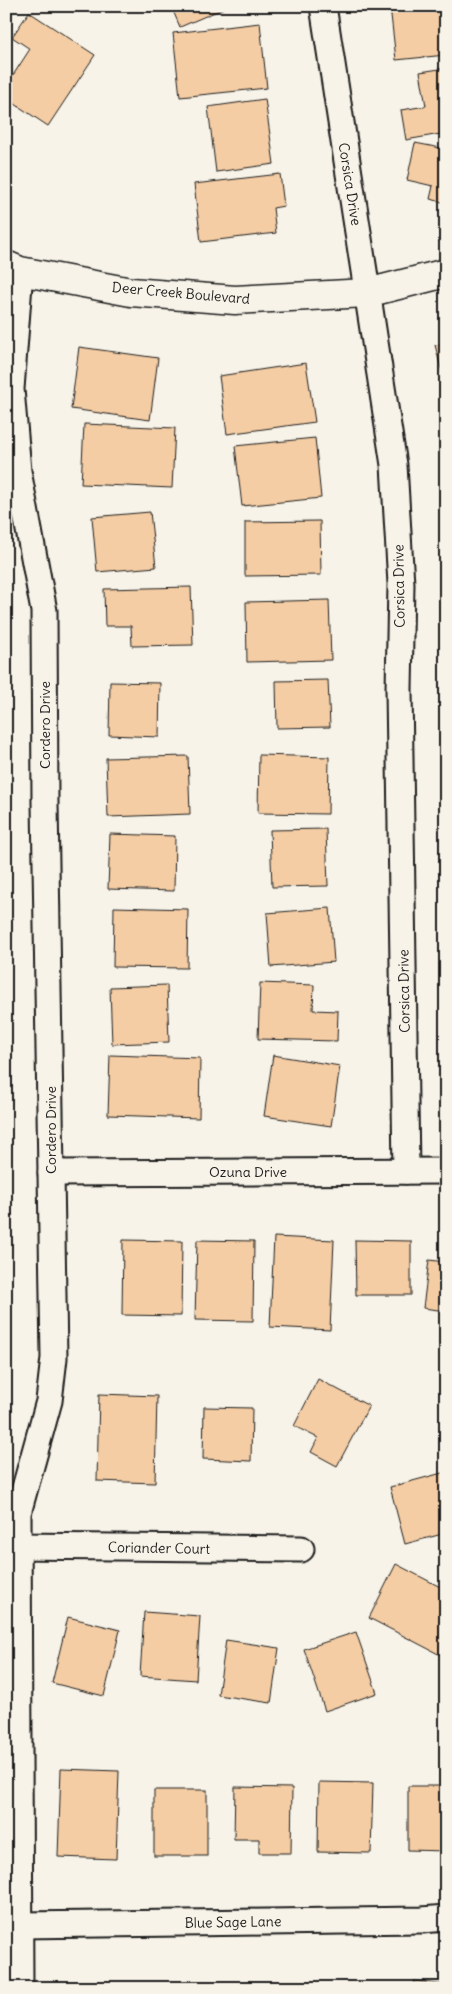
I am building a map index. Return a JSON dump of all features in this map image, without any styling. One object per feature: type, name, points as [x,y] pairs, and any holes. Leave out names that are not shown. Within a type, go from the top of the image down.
[{"type":"street","name":"Corsica Drive","points":[[323,6],[394,465],[401,584],[399,690],[406,1171]]},
{"type":"street","name":"Deer Creek Boulevard","points":[[13,268],[131,292],[235,300],[367,293],[446,273]]},
{"type":"street","name":"Cordero Drive","points":[[13,268],[11,389],[18,471],[44,611],[45,804],[54,1358],[49,1401],[18,1513],[20,1988]]},
{"type":"street","name":"Ozuna Drive","points":[[51,1173],[446,1171]]},
{"type":"street","name":"Coriander Court","points":[[17,1546],[301,1549]]},
{"type":"street","name":"Blue Sage Lane","points":[[20,1926],[446,1918]]},
{"type":"building","points":[[171,6],[229,6],[180,27]]},
{"type":"building","points":[[390,6],[446,6],[446,55],[396,60]]},
{"type":"building","points":[[29,12],[95,55],[48,126],[6,98],[6,86],[30,49],[12,37]]},
{"type":"building","points":[[260,23],[267,88],[180,97],[173,33]]},
{"type":"building","points":[[446,68],[446,133],[406,140],[401,110],[426,106],[420,72]]},
{"type":"building","points":[[265,99],[274,164],[216,172],[208,107]]},
{"type":"building","points":[[415,143],[446,149],[446,203],[430,199],[433,186],[407,180]]},
{"type":"building","points":[[280,174],[284,206],[273,208],[276,233],[201,242],[194,184]]},
{"type":"building","points":[[446,343],[446,388],[435,345]]},
{"type":"building","points":[[79,347],[158,358],[150,420],[71,409]]},
{"type":"building","points":[[306,363],[315,422],[227,434],[219,376]]},
{"type":"building","points":[[84,424],[175,428],[172,488],[81,484]]},
{"type":"building","points":[[315,438],[321,498],[242,506],[235,446]]},
{"type":"building","points":[[150,512],[156,567],[97,572],[92,517]]},
{"type":"building","points":[[320,521],[321,575],[245,576],[245,522]]},
{"type":"building","points":[[191,587],[193,645],[132,646],[131,626],[105,626],[104,589]]},
{"type":"building","points":[[329,600],[331,660],[247,662],[246,602]]},
{"type":"building","points":[[328,680],[330,727],[277,728],[276,681]]},
{"type":"building","points":[[110,682],[160,683],[159,737],[109,735]]},
{"type":"building","points":[[259,755],[329,757],[328,814],[258,813]]},
{"type":"building","points":[[188,756],[190,814],[108,817],[106,758]]},
{"type":"building","points":[[326,829],[328,886],[272,887],[270,830]]},
{"type":"building","points":[[110,834],[175,836],[174,891],[108,889]]},
{"type":"building","points":[[114,907],[188,909],[187,968],[113,967]]},
{"type":"building","points":[[330,908],[334,962],[271,967],[267,913]]},
{"type":"building","points":[[260,983],[314,985],[313,1010],[338,1011],[337,1041],[258,1039]]},
{"type":"building","points":[[167,985],[169,1042],[112,1044],[110,987]]},
{"type":"building","points":[[110,1055],[200,1058],[199,1118],[108,1115]]},
{"type":"building","points":[[273,1055],[340,1066],[331,1126],[264,1116]]},
{"type":"building","points":[[274,1237],[334,1240],[330,1330],[270,1327]]},
{"type":"building","points":[[123,1240],[182,1241],[181,1316],[122,1315]]},
{"type":"building","points":[[197,1240],[254,1241],[253,1321],[195,1320]]},
{"type":"building","points":[[355,1240],[411,1241],[411,1295],[356,1295]]},
{"type":"building","points":[[429,1260],[446,1262],[446,1311],[423,1308]]},
{"type":"building","points":[[318,1379],[369,1406],[337,1466],[311,1452],[318,1438],[294,1426]]},
{"type":"building","points":[[99,1394],[157,1396],[155,1483],[97,1481]]},
{"type":"building","points":[[204,1407],[252,1408],[251,1461],[203,1459]]},
{"type":"building","points":[[446,1472],[446,1533],[405,1544],[390,1487]]},
{"type":"building","points":[[396,1564],[446,1590],[446,1658],[369,1618]]},
{"type":"building","points":[[144,1612],[200,1616],[196,1680],[140,1676]]},
{"type":"building","points":[[68,1617],[120,1630],[104,1696],[52,1683]]},
{"type":"building","points":[[356,1632],[377,1693],[325,1711],[304,1649]]},
{"type":"building","points":[[226,1640],[279,1648],[271,1703],[218,1695]]},
{"type":"building","points":[[61,1769],[119,1771],[116,1859],[58,1857]]},
{"type":"building","points":[[319,1782],[373,1783],[371,1853],[318,1852]]},
{"type":"building","points":[[408,1786],[446,1786],[446,1851],[408,1850]]},
{"type":"building","points":[[235,1787],[292,1788],[291,1853],[259,1853],[259,1839],[234,1839]]},
{"type":"building","points":[[154,1790],[207,1790],[207,1856],[154,1856]]},
{"type":"building","points":[[414,1981],[446,1985],[446,1988],[413,1988]]}]
